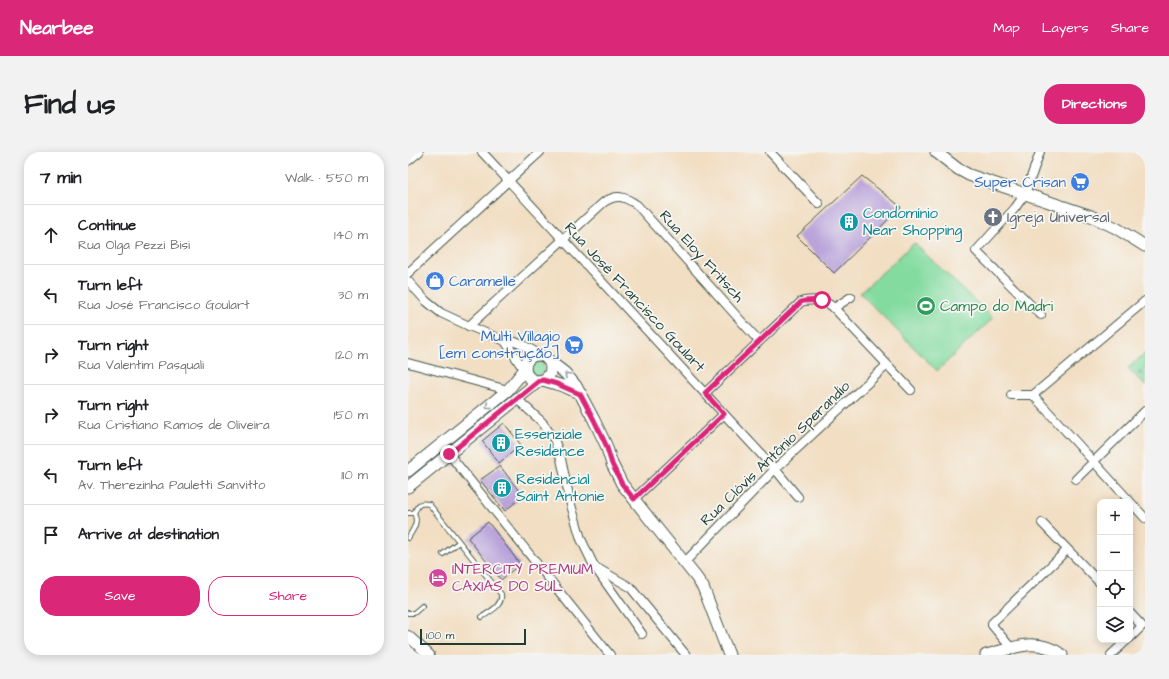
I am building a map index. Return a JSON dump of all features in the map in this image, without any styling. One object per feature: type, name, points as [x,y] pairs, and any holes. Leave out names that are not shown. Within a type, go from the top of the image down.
[{"type":"main road","points":[[936,152],[958,170],[969,175],[1091,216],[1116,228],[1144,245]]},
{"type":"main road","points":[[408,471],[508,390],[524,368],[528,359],[536,355],[545,358],[565,373],[572,381],[594,420],[622,484],[685,562],[703,587],[730,655]]},
{"type":"main road","points":[[408,486],[549,375],[550,364],[545,358]]},
{"type":"main road","points":[[524,368],[531,379],[563,386],[580,394]]},
{"type":"main road","points":[[457,431],[465,441]]},
{"type":"main road","points":[[986,655],[1033,644],[1044,645],[1054,649],[1062,655]]},
{"type":"street","points":[[408,162],[419,152]]},
{"type":"street","name":"Rua José Francisco Goulart","points":[[482,152],[775,469],[798,497]]},
{"type":"street","points":[[408,273],[540,152]]},
{"type":"street","points":[[770,152],[819,204]]},
{"type":"street","points":[[1040,152],[1025,194],[1015,208],[976,251],[1041,315]]},
{"type":"street","name":"Rua Eloy Fritsch","points":[[563,239],[604,202],[612,198],[627,198],[636,205],[759,341]]},
{"type":"street","points":[[469,326],[563,239]]},
{"type":"street","points":[[408,281],[426,301],[441,313],[505,341],[515,342],[525,346],[545,358]]},
{"type":"street","points":[[834,308],[851,296]]},
{"type":"street","points":[[705,393],[801,302],[822,300],[834,308],[910,390]]},
{"type":"street","points":[[1011,395],[1034,395],[1145,301]]},
{"type":"street","points":[[505,341],[524,368]]},
{"type":"street","points":[[408,363],[508,390]]},
{"type":"street","name":"Rua Clóvis Antônio Sperandio","points":[[685,562],[775,469],[887,365]]},
{"type":"street","points":[[1034,395],[1145,518]]},
{"type":"street","points":[[517,399],[542,422],[554,439],[562,459],[571,505],[581,539],[594,566],[642,634]]},
{"type":"street","points":[[1076,479],[1145,411]]},
{"type":"street","points":[[634,499],[724,414]]},
{"type":"street","points":[[449,454],[610,655]]},
{"type":"street","points":[[1042,523],[1097,580]]},
{"type":"street","points":[[1012,649],[992,626],[992,623],[1067,550]]},
{"type":"street","points":[[594,566],[630,587],[686,655]]},
{"type":"street","points":[[1133,616],[1142,626],[1133,635]]},
{"type":"street","points":[[408,636],[429,655]]},
{"type":"street","points":[[1111,655],[1124,643]]},
{"type":"lane","points":[[408,538],[415,526],[416,517],[414,513],[418,506],[424,503],[429,504],[501,594],[502,599],[499,604],[482,617]]},
{"type":"lane","points":[[408,513],[414,513]]},
{"type":"lane","points":[[443,554],[459,542]]},
{"type":"lane","points":[[408,613],[414,613],[422,606]]},
{"type":"green space","name":"Campo do Madri","points":[[914,243],[993,318],[937,371],[860,293]]},
{"type":"green space","points":[[1145,353],[1145,386],[1128,368]]},
{"type":"green space","points":[[536,360],[543,365],[544,368],[539,375],[536,376],[529,371],[528,368],[533,361]]},
{"type":"building","name":"Condomínio Near Shopping","points":[[862,176],[901,207],[834,273],[797,236]]},
{"type":"building","name":"Essenziale Residence","points":[[504,423],[521,445],[499,463],[482,441]]},
{"type":"building","name":"Residencial Saint Antonie","points":[[500,466],[523,496],[505,511],[480,480]]},
{"type":"building","points":[[488,522],[520,564],[501,580],[468,538]]},
{"type":"place","name":"Super Crisan","points":[[1080,182]]},
{"type":"place","name":"Igreja Universal","points":[[993,217]]},
{"type":"place","name":"Condomínio Near Shopping","points":[[849,222]]},
{"type":"place","name":"Caramelle","points":[[435,281]]},
{"type":"place","name":"Campo do Madri","points":[[926,306]]},
{"type":"place","name":"Multi Villagio [em construção]","points":[[574,345]]},
{"type":"place","name":"Essenziale Residence","points":[[501,443]]},
{"type":"place","name":"Residencial Saint Antonie","points":[[502,488]]},
{"type":"place","name":"INTERCITY PREMIUM CAXIAS DO SUL","points":[[438,578]]},
{"type":"route","points":[[449,454],[539,381],[543,380],[563,386],[580,394],[606,445],[612,464],[622,484],[634,499],[724,414],[705,393],[801,302],[822,300]]}]
